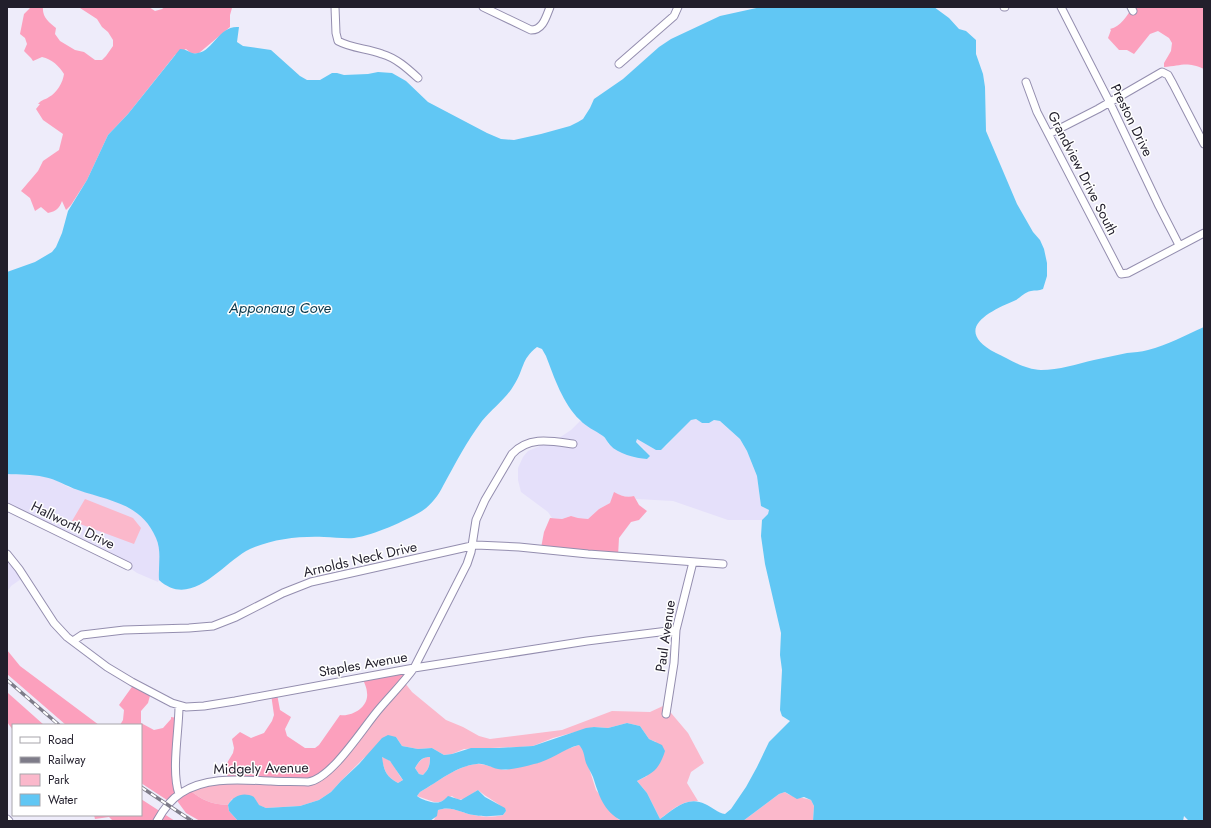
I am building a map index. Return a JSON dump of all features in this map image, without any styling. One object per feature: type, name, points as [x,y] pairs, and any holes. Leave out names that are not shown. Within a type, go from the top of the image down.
[{"type":"street","points":[[335,7],[338,41],[350,46],[382,53],[394,59],[418,78]]},
{"type":"street","points":[[483,7],[531,30],[536,30],[541,26],[550,7]]},
{"type":"street","points":[[619,64],[674,16],[678,7]]},
{"type":"street","name":"Preston Drive","points":[[1061,7],[1109,101],[1158,206],[1179,245]]},
{"type":"street","points":[[1049,134],[1098,109],[1109,101],[1162,72],[1168,75],[1174,84],[1204,144]]},
{"type":"street","name":"Grandview Drive South","points":[[1026,82],[1037,112],[1121,274],[1128,273],[1179,245]]},
{"type":"street","points":[[1179,245],[1204,233]]},
{"type":"street","name":"Midgely Avenue","points":[[179,794],[192,787],[220,780],[308,782],[318,779],[325,774],[344,754],[379,708],[404,682],[414,668],[465,568],[471,552],[474,527],[479,513],[499,479],[509,458],[516,450],[525,444],[534,442],[573,444]]},
{"type":"street","name":"Hallworth Drive","points":[[7,506],[128,566]]},
{"type":"street","name":"Arnolds Neck Drive","points":[[73,641],[82,635],[124,630],[213,626],[236,617],[310,582],[471,546],[485,545],[519,547],[588,554],[723,564]]},
{"type":"street","points":[[7,554],[19,569],[54,624],[73,641]]},
{"type":"street","name":"Paul Avenue","points":[[666,714],[674,663],[676,630],[693,562]]},
{"type":"street","name":"Staples Avenue","points":[[73,641],[107,667],[149,692],[179,706],[191,708],[414,668],[575,643],[676,630]]},
{"type":"street","points":[[157,821],[172,800],[179,794],[176,786],[176,765],[179,706]]},
{"type":"shaded area","points":[[31,7],[43,7],[45,16],[56,28],[55,34],[60,41],[75,50],[84,52],[95,60],[102,60],[106,56],[113,46],[113,40],[97,19],[80,8],[81,7],[149,7],[155,11],[165,7],[232,8],[230,15],[230,27],[199,53],[192,54],[186,49],[175,55],[128,114],[108,135],[87,180],[71,205],[66,210],[62,201],[57,209],[48,213],[41,207],[35,211],[30,198],[21,191],[38,171],[43,161],[59,150],[63,134],[43,120],[36,109],[40,104],[38,104],[39,102],[48,98],[57,90],[61,84],[64,74],[49,59],[42,57],[33,61],[24,51],[27,44],[25,38],[20,34],[24,14]]},
{"type":"shaded area","points":[[1133,7],[1204,7],[1204,69],[1193,65],[1164,67],[1164,63],[1171,51],[1172,43],[1169,38],[1158,31],[1150,34],[1134,54],[1127,50],[1119,50],[1108,38],[1110,29],[1121,23]]},
{"type":"shaded area","points":[[696,419],[702,423],[709,423],[714,420],[720,421],[740,439],[747,451],[757,476],[761,506],[769,510],[768,514],[762,520],[728,520],[673,501],[636,499],[634,496],[628,497],[619,495],[588,519],[571,516],[562,519],[552,518],[548,512],[521,492],[518,480],[518,468],[523,457],[528,451],[559,438],[571,430],[580,421],[601,434],[609,445],[633,457],[646,459],[645,450],[636,441],[637,439],[656,450],[666,446],[686,424],[691,420]]},
{"type":"shaded area","points":[[7,474],[42,476],[56,480],[68,487],[116,501],[134,511],[145,519],[157,539],[160,559],[158,582],[137,573],[117,559],[7,506]]},
{"type":"shaded area","points":[[614,492],[619,495],[629,497],[634,496],[639,505],[647,511],[639,520],[631,522],[619,538],[618,556],[541,548],[544,532],[550,518],[562,519],[571,516],[588,519],[599,509],[610,503]]},
{"type":"shaded area","points":[[7,554],[24,577],[11,586],[7,592]]},
{"type":"shaded area","points":[[7,650],[20,666],[98,724],[65,724],[7,674]]},
{"type":"shaded area","points":[[412,669],[342,755],[316,779],[227,779],[227,763],[233,753],[234,748],[232,739],[240,732],[251,738],[264,733],[274,715],[271,694],[277,694],[280,710],[291,717],[285,729],[287,736],[305,748],[315,748],[319,745],[340,715],[350,714],[359,710],[363,706],[367,698],[367,691],[362,677]]},
{"type":"shaded area","points":[[134,684],[151,692],[148,703],[141,711],[141,723],[154,730],[163,728],[171,717],[178,718],[177,789],[188,789],[206,801],[228,805],[229,811],[238,821],[200,821],[186,813],[175,798],[170,802],[142,784],[142,724],[121,724],[123,720],[124,710],[119,705]]},
{"type":"shaded area","points":[[8,693],[43,724],[12,724],[12,729],[7,722]]},
{"type":"shaded area","points":[[142,800],[175,821],[113,821],[109,817],[95,819],[94,816],[142,816]]},
{"type":"green space","points":[[85,499],[133,518],[141,528],[134,544],[72,521]]},
{"type":"green space","points":[[405,683],[412,692],[446,720],[479,736],[490,739],[562,730],[612,711],[650,712],[663,706],[666,707],[688,733],[704,763],[691,772],[687,783],[698,801],[682,804],[660,819],[647,793],[637,781],[647,776],[656,742],[649,739],[640,726],[627,723],[608,728],[594,727],[553,738],[533,746],[464,749],[452,754],[444,755],[432,748],[418,749],[402,746],[396,737],[364,758],[331,792],[319,800],[300,806],[266,808],[258,805],[254,797],[232,799],[228,805],[206,801],[188,789],[226,779],[306,781]]},
{"type":"green space","points":[[579,745],[583,749],[596,790],[618,819],[622,821],[430,821],[434,820],[438,810],[447,808],[477,816],[503,815],[506,811],[478,790],[460,800],[452,796],[440,802],[434,802],[417,796],[420,792],[463,767],[478,764],[506,770]]},
{"type":"green space","points":[[430,756],[427,771],[423,775],[419,774],[415,768],[416,766],[423,759]]},
{"type":"green space","points":[[381,757],[389,760],[403,780],[398,783],[388,775]]},
{"type":"green space","points":[[785,792],[811,800],[814,806],[813,821],[743,821],[779,794]]},
{"type":"water","name":"Apponaug Cove","points":[[761,7],[934,7],[949,18],[959,29],[966,31],[976,40],[976,54],[983,74],[985,87],[986,131],[1017,204],[1033,232],[1040,240],[1044,249],[1047,263],[1047,276],[1043,289],[1027,292],[1016,300],[986,315],[979,322],[976,329],[976,336],[983,344],[996,353],[1017,364],[1035,370],[1054,369],[1148,350],[1169,343],[1204,327],[1204,821],[1189,821],[1184,816],[1183,821],[813,821],[814,806],[811,800],[804,797],[797,799],[785,792],[779,794],[743,821],[622,821],[610,812],[603,802],[586,763],[583,751],[579,745],[567,749],[551,758],[516,768],[498,769],[480,764],[469,765],[447,775],[420,792],[417,796],[428,801],[435,802],[440,802],[448,796],[461,800],[478,790],[485,797],[505,808],[506,811],[503,815],[477,816],[447,808],[438,810],[437,816],[430,821],[238,821],[229,811],[228,805],[233,799],[240,795],[250,795],[254,797],[259,805],[266,808],[300,806],[319,800],[331,792],[382,738],[388,735],[396,737],[402,746],[418,749],[432,748],[444,755],[471,748],[533,746],[586,728],[608,728],[627,723],[640,726],[649,739],[662,745],[665,751],[658,767],[647,776],[637,781],[647,793],[660,819],[675,808],[686,802],[692,801],[705,804],[725,814],[731,809],[746,787],[769,742],[790,721],[782,716],[780,710],[782,670],[780,655],[781,633],[765,564],[761,536],[762,520],[768,514],[769,510],[761,506],[757,476],[747,451],[740,439],[720,421],[714,420],[709,423],[702,423],[696,419],[691,420],[661,450],[656,450],[637,439],[636,442],[650,456],[647,459],[632,457],[617,451],[604,437],[585,425],[574,414],[560,390],[546,356],[542,349],[537,347],[525,360],[517,380],[511,390],[482,421],[461,453],[437,497],[422,511],[389,527],[371,534],[354,538],[296,538],[268,543],[250,549],[240,555],[207,581],[195,587],[183,590],[171,588],[159,580],[158,543],[150,526],[133,510],[48,478],[35,475],[7,474],[7,272],[35,262],[52,252],[56,247],[62,233],[68,211],[87,180],[108,135],[128,114],[180,49],[191,53],[204,51],[226,30],[232,27],[239,27],[237,42],[243,46],[271,50],[300,76],[307,80],[320,80],[332,73],[344,75],[378,72],[392,73],[406,81],[428,102],[487,133],[501,139],[514,140],[570,126],[583,119],[594,99],[623,79],[659,47],[671,39],[720,16]],"holes":[[[382,757],[390,761],[403,780],[398,783],[390,778],[385,769]],[[430,757],[427,771],[423,775],[419,774],[415,768],[419,761]]]},
{"type":"railway","points":[[7,680],[58,724]]},
{"type":"railway","points":[[142,788],[192,821]]}]
